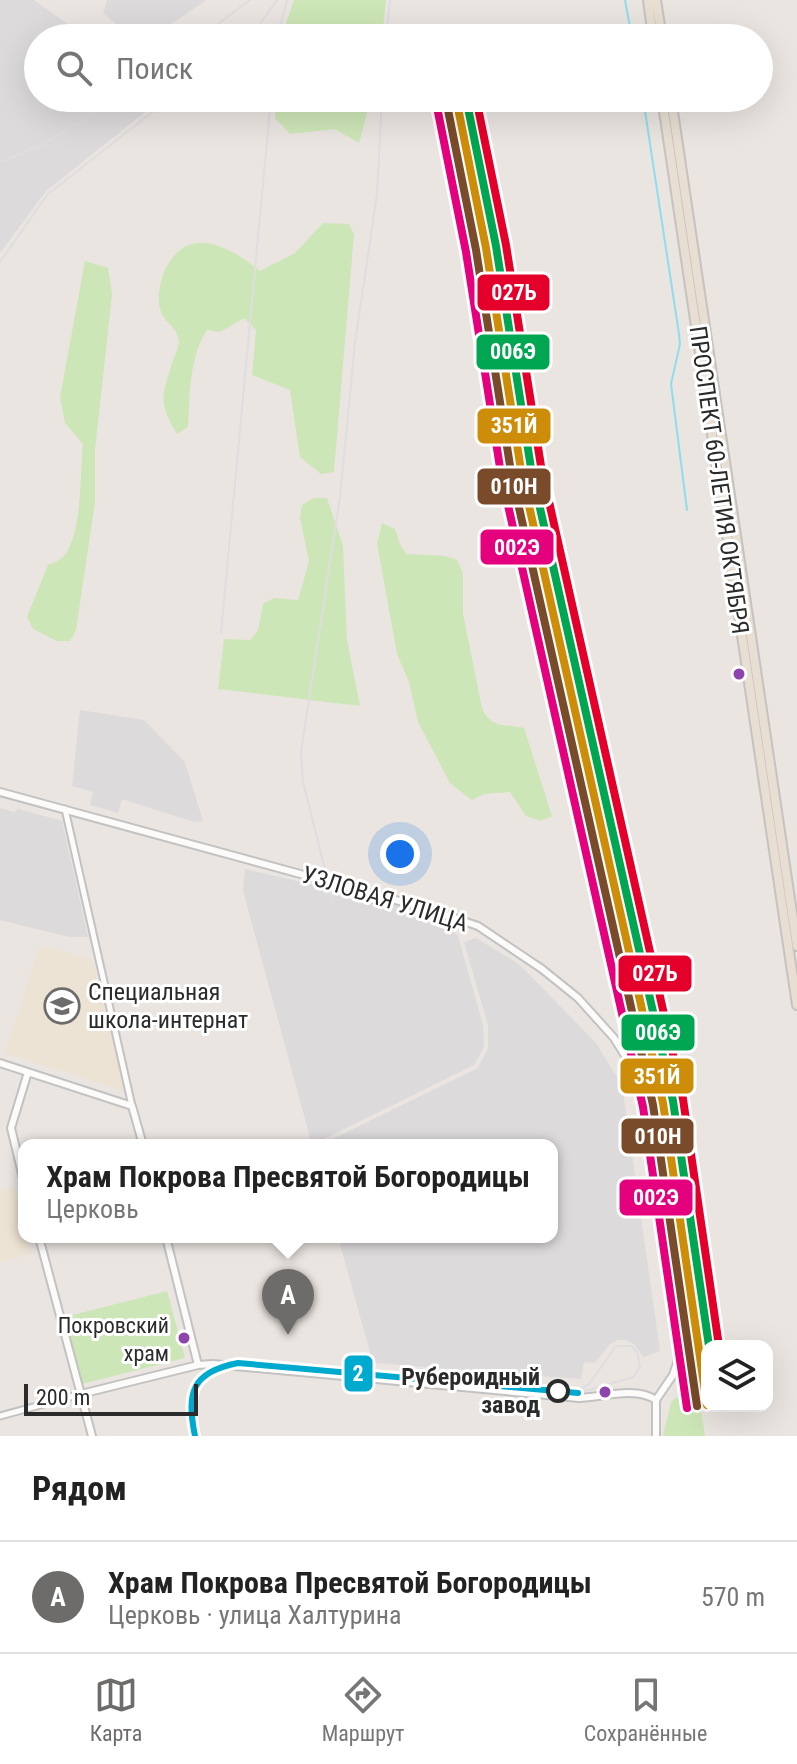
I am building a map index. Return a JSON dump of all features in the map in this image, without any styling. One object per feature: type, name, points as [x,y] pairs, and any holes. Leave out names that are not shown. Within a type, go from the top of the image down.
[{"type":"highway","points":[[648,0],[651,24]]},
{"type":"highway","points":[[656,0],[660,24]]},
{"type":"highway","name":"ПРОСПЕКТ 60-ЛЕТИЯ ОКТЯБРЯ","points":[[664,112],[797,1005]]},
{"type":"highway","name":"ПРОСПЕКТ 60-ЛЕТИЯ ОКТЯБРЯ","points":[[673,112],[797,946]]},
{"type":"street","name":"УЗЛОВАЯ УЛИЦА","points":[[0,792],[425,908],[478,926],[542,969],[578,998],[614,1038],[638,1077],[678,1360],[673,1375],[656,1400]]},
{"type":"street","points":[[65,809],[141,1139]]},
{"type":"street","points":[[0,1063],[132,1106]]},
{"type":"street","points":[[18,1157],[11,1128],[28,1072]]},
{"type":"street","points":[[41,1243],[92,1436]]},
{"type":"street","points":[[168,1243],[198,1365]]},
{"type":"street","points":[[0,1416],[198,1365],[579,1398],[638,1394],[656,1400],[656,1436]]},
{"type":"shaded area","points":[[0,0],[34,0],[67,24],[24,24],[24,112],[144,113],[46,191],[0,253]]},
{"type":"shaded area","points":[[107,0],[206,0],[171,24],[116,24],[103,13]]},
{"type":"shaded area","points":[[80,710],[144,720],[185,762],[203,821],[194,822],[122,799],[118,813],[90,805],[93,792],[72,786]]},
{"type":"shaded area","points":[[0,808],[14,812],[18,809],[62,821],[88,937],[69,937],[0,920]]},
{"type":"shaded area","points":[[245,869],[408,907],[438,919],[458,936],[483,1025],[484,1047],[474,1065],[324,1139],[310,1139],[243,891]]},
{"type":"shaded area","name":"Рубероидный завод","points":[[476,938],[519,964],[596,1043],[622,1085],[660,1351],[643,1357],[634,1344],[618,1340],[610,1344],[595,1363],[584,1362],[581,1379],[373,1363],[340,1243],[558,1243],[558,1139],[332,1139],[478,1068],[488,1048],[488,1025],[464,942]]},
{"type":"shaded area","name":"Специальная школа-интернат","points":[[40,946],[92,959],[125,1091],[5,1053]]},
{"type":"shaded area","points":[[13,1186],[18,1205],[18,1243],[28,1243],[31,1254],[0,1262],[0,1190]]},
{"type":"green space","points":[[294,0],[386,0],[383,24],[286,24]]},
{"type":"green space","points":[[275,112],[367,112],[359,143],[335,129],[290,134],[275,118]]},
{"type":"green space","points":[[323,223],[349,224],[354,234],[334,472],[321,474],[300,457],[290,390],[252,375],[256,330],[244,318],[220,332],[207,330],[194,364],[188,427],[177,434],[166,413],[163,398],[179,345],[174,330],[161,312],[159,301],[163,275],[174,255],[197,243],[210,244],[236,254],[260,271],[295,253]]},
{"type":"green space","points":[[85,261],[108,268],[112,294],[95,450],[95,502],[76,630],[70,641],[57,641],[33,629],[27,617],[48,565],[64,556],[76,527],[83,444],[65,423],[60,397]]},
{"type":"green space","points":[[314,498],[327,498],[343,546],[347,640],[360,706],[218,689],[224,639],[250,640],[258,630],[263,604],[274,598],[298,600],[309,561],[300,518],[302,505]]},
{"type":"green space","points":[[382,523],[395,529],[406,554],[445,556],[457,560],[463,573],[463,614],[482,708],[494,723],[524,728],[552,816],[540,821],[526,816],[510,792],[484,794],[472,800],[450,783],[418,722],[409,682],[397,654],[377,544]]},
{"type":"green space","points":[[167,1291],[185,1358],[82,1384],[65,1317]]},
{"type":"green space","points":[[683,1392],[699,1396],[705,1436],[663,1436],[671,1402]]},
{"type":"waterway","points":[[625,0],[629,24]]},
{"type":"waterway","points":[[645,112],[679,334],[680,344],[671,384],[687,510]]},
{"type":"tram line","points":[[558,1390],[583,1388],[589,1384],[616,1346],[631,1346],[637,1352],[640,1366],[634,1377],[578,1393]]},
{"type":"railway","points":[[218,24],[250,0]]},
{"type":"railway","points":[[260,24],[277,0]]},
{"type":"railway","points":[[281,24],[287,0]]},
{"type":"railway","points":[[387,24],[390,0]]},
{"type":"railway","points":[[0,162],[42,145],[95,112]]},
{"type":"railway","points":[[0,262],[47,195],[152,112]]},
{"type":"railway","points":[[221,633],[270,112]]},
{"type":"railway","points":[[334,906],[303,782],[301,752],[340,497],[355,343],[377,194],[381,112]]},
{"type":"transit line","name":"002Э","points":[[438,112],[466,252],[501,474],[643,1107],[687,1408]]},
{"type":"transit line","name":"010Н","points":[[448,112],[476,250],[511,472],[653,1105],[697,1406]]},
{"type":"transit line","name":"351Й","points":[[459,112],[486,248],[521,470],[663,1103],[701,1364]]},
{"type":"transit line","name":"006Э","points":[[469,112],[496,246],[531,468],[673,1101],[708,1340]]},
{"type":"transit line","name":"027Ь","points":[[479,112],[506,245],[541,466],[683,1099],[718,1340]]},
{"type":"transit line","name":"2","points":[[195,1436],[191,1407],[196,1386],[211,1372],[238,1363],[578,1393]]},
{"type":"place","name":"Специальная школа-интернат","points":[[62,1006]]},
{"type":"place","name":"Храм Покрова Пресвятой Богородицы","points":[[288,1335]]},
{"type":"place","name":"Покровский храм","points":[[184,1338]]},
{"type":"place","name":"Рубероидный завод","points":[[558,1391]]}]
